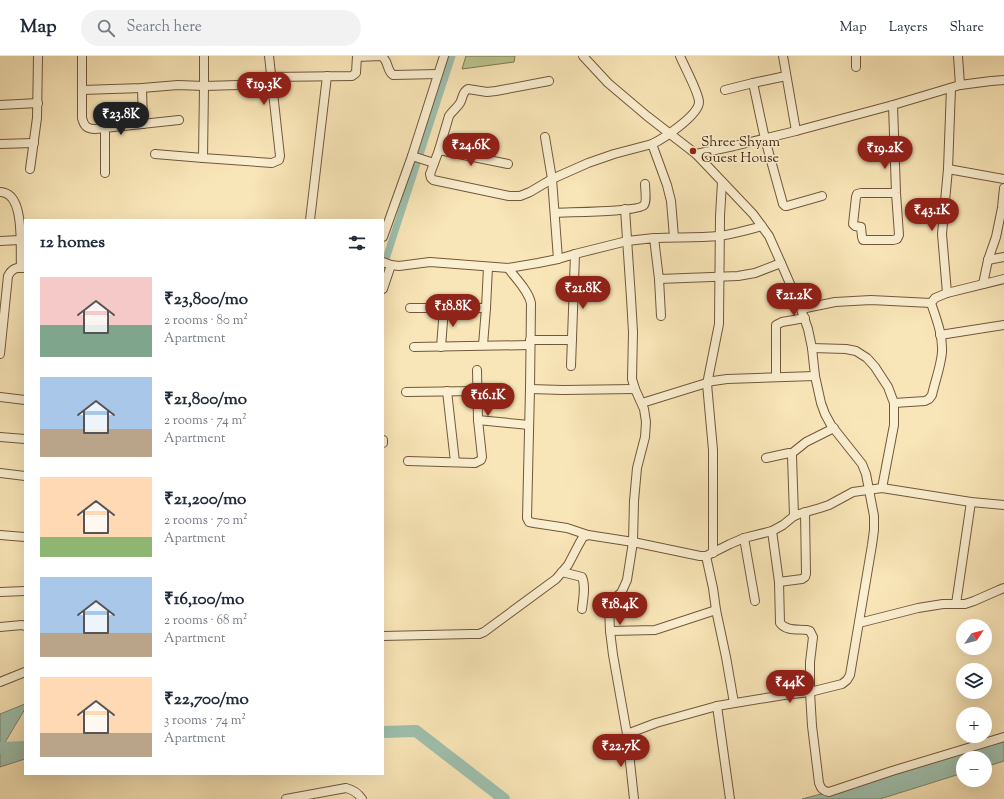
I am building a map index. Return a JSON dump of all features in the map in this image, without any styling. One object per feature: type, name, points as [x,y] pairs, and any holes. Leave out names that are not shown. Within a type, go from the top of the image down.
[{"type":"street","points":[[30,169],[37,118],[38,56]]},
{"type":"street","points":[[82,56],[82,118],[86,127],[90,129],[105,128],[179,120]]},
{"type":"street","points":[[203,158],[204,56]]},
{"type":"street","points":[[155,154],[272,163],[279,160],[280,156],[269,56]]},
{"type":"street","points":[[82,90],[178,85],[204,86],[327,76],[352,76],[356,71],[357,57],[381,56],[384,58],[389,71],[393,75],[438,74]]},
{"type":"street","points":[[384,234],[414,157],[444,56]]},
{"type":"street","points":[[583,56],[608,82],[696,154],[753,214],[769,236],[805,318],[812,348],[815,376],[825,414],[862,464],[870,490],[874,516],[872,545],[850,674],[847,680],[842,684],[810,692],[717,706],[656,723],[627,734]]},
{"type":"street","points":[[549,81],[487,92],[466,90],[460,103],[449,116],[439,150],[431,162],[431,178],[433,180],[509,196],[520,196],[530,192],[552,178],[594,161],[652,144],[680,125],[696,111],[699,102],[697,93],[680,56]]},
{"type":"street","points":[[783,56],[796,131]]},
{"type":"street","points":[[856,56],[856,68]]},
{"type":"street","points":[[958,56],[960,85]]},
{"type":"street","points":[[310,219],[327,76]]},
{"type":"street","points":[[725,90],[786,76]]},
{"type":"street","points":[[696,154],[765,139],[893,106],[960,85],[1004,80]]},
{"type":"street","points":[[753,83],[765,139],[783,204],[787,206],[822,196]]},
{"type":"street","points":[[142,88],[143,124]]},
{"type":"street","points":[[947,293],[942,234],[948,169],[951,88]]},
{"type":"street","points":[[0,105],[38,103]]},
{"type":"street","points":[[893,106],[899,235],[897,239],[893,240],[863,240],[861,228],[853,224],[856,197],[858,194],[861,192],[896,193]]},
{"type":"street","points":[[105,128],[105,173]]},
{"type":"street","points":[[545,137],[552,178],[558,259]]},
{"type":"street","points":[[0,144],[34,143]]},
{"type":"street","points":[[652,144],[667,185],[671,201],[674,237]]},
{"type":"street","points":[[439,150],[508,164]]},
{"type":"street","points":[[414,157],[431,162]]},
{"type":"street","points":[[948,169],[1004,179]]},
{"type":"street","points":[[722,182],[719,236],[719,324],[707,384],[713,450],[713,482],[709,555],[716,610],[734,703]]},
{"type":"street","points":[[555,213],[625,209],[643,206],[645,203],[645,184]]},
{"type":"street","points":[[983,284],[988,260],[1000,236],[1004,188]]},
{"type":"street","points":[[0,192],[8,194],[13,199],[22,221],[20,240],[23,268],[15,268],[10,271],[4,283],[0,354]]},
{"type":"street","points":[[625,209],[632,325],[632,379],[644,409],[646,422],[634,501],[633,542],[625,584],[621,593],[610,604],[610,632],[627,734],[634,799]]},
{"type":"street","points":[[384,282],[387,263],[400,266],[430,262],[508,268],[558,259],[628,241],[654,238],[719,236],[762,226]]},
{"type":"street","points":[[654,238],[659,279],[661,316]]},
{"type":"street","points":[[0,241],[20,240]]},
{"type":"street","points":[[571,366],[575,254]]},
{"type":"street","points":[[988,260],[1004,256]]},
{"type":"street","points":[[659,279],[738,276],[755,273],[781,263]]},
{"type":"street","points":[[483,345],[488,267]]},
{"type":"street","points":[[508,268],[527,292],[531,303],[527,518],[529,522],[567,528],[588,535],[633,542],[700,556],[709,555],[744,538],[772,531],[783,525],[794,516],[830,505],[853,492],[882,488],[971,502],[1004,505]]},
{"type":"street","points":[[894,403],[925,401],[932,395],[942,350],[932,303],[935,298],[947,293],[1004,279]]},
{"type":"street","points":[[801,309],[834,302],[871,300],[932,303]]},
{"type":"street","points":[[410,308],[486,308]]},
{"type":"street","points":[[441,347],[444,308]]},
{"type":"street","points":[[776,377],[776,325],[782,322],[805,318]]},
{"type":"street","points":[[940,335],[1004,324]]},
{"type":"street","points":[[414,347],[572,340]]},
{"type":"street","points":[[812,348],[846,349],[856,351],[875,367],[888,386],[894,403],[894,425],[882,488]]},
{"type":"street","points":[[408,461],[475,463],[481,460],[482,457],[478,420],[477,370]]},
{"type":"street","points":[[642,403],[713,381],[727,379],[815,376]]},
{"type":"street","points":[[530,389],[635,389]]},
{"type":"street","points":[[447,391],[455,462]]},
{"type":"street","points":[[406,392],[478,391]]},
{"type":"street","points":[[0,398],[24,400]]},
{"type":"street","points":[[478,420],[529,425]]},
{"type":"street","points":[[766,458],[788,453],[791,454],[806,442],[834,428]]},
{"type":"street","points":[[0,436],[24,439]]},
{"type":"street","points":[[791,454],[794,516]]},
{"type":"street","points":[[0,473],[24,476]]},
{"type":"street","points":[[956,604],[971,502]]},
{"type":"street","points":[[779,582],[802,579],[805,577],[804,512]]},
{"type":"street","points":[[772,531],[779,582],[780,623],[786,628],[810,631],[813,637],[810,662],[812,726],[819,783],[824,791],[829,792],[1004,737]]},
{"type":"street","points":[[0,535],[24,537]]},
{"type":"street","points":[[384,636],[479,634],[484,632],[556,579],[568,565],[583,537],[588,535]]},
{"type":"street","points":[[744,538],[755,601]]},
{"type":"street","points":[[562,572],[582,577],[584,586],[582,609]]},
{"type":"street","points":[[859,623],[918,608],[943,604],[965,604],[1004,588]]},
{"type":"street","points":[[0,592],[24,591]]},
{"type":"street","points":[[610,632],[655,630],[716,610]]},
{"type":"street","points":[[0,627],[24,626]]},
{"type":"street","points":[[0,682],[24,672]]},
{"type":"street","points":[[717,706],[730,799]]},
{"type":"street","points":[[286,799],[346,788],[358,793],[362,799]]},
{"type":"green space","points":[[466,56],[515,56],[514,62],[462,69]]},
{"type":"shaded area","points":[[24,704],[24,711],[1,749],[24,745],[24,759],[0,767],[0,714]]},
{"type":"shaded area","points":[[1004,739],[1004,761],[992,765],[992,751],[964,751],[992,743]]},
{"type":"shaded area","points":[[956,753],[956,775],[880,799],[802,799]]},
{"type":"waterway","points":[[384,265],[452,56]]},
{"type":"waterway","points":[[384,732],[416,731],[504,799]]},
{"type":"waterway","points":[[0,748],[24,747]]},
{"type":"place","name":"Shree Shyam Guest House","points":[[693,151]]}]
